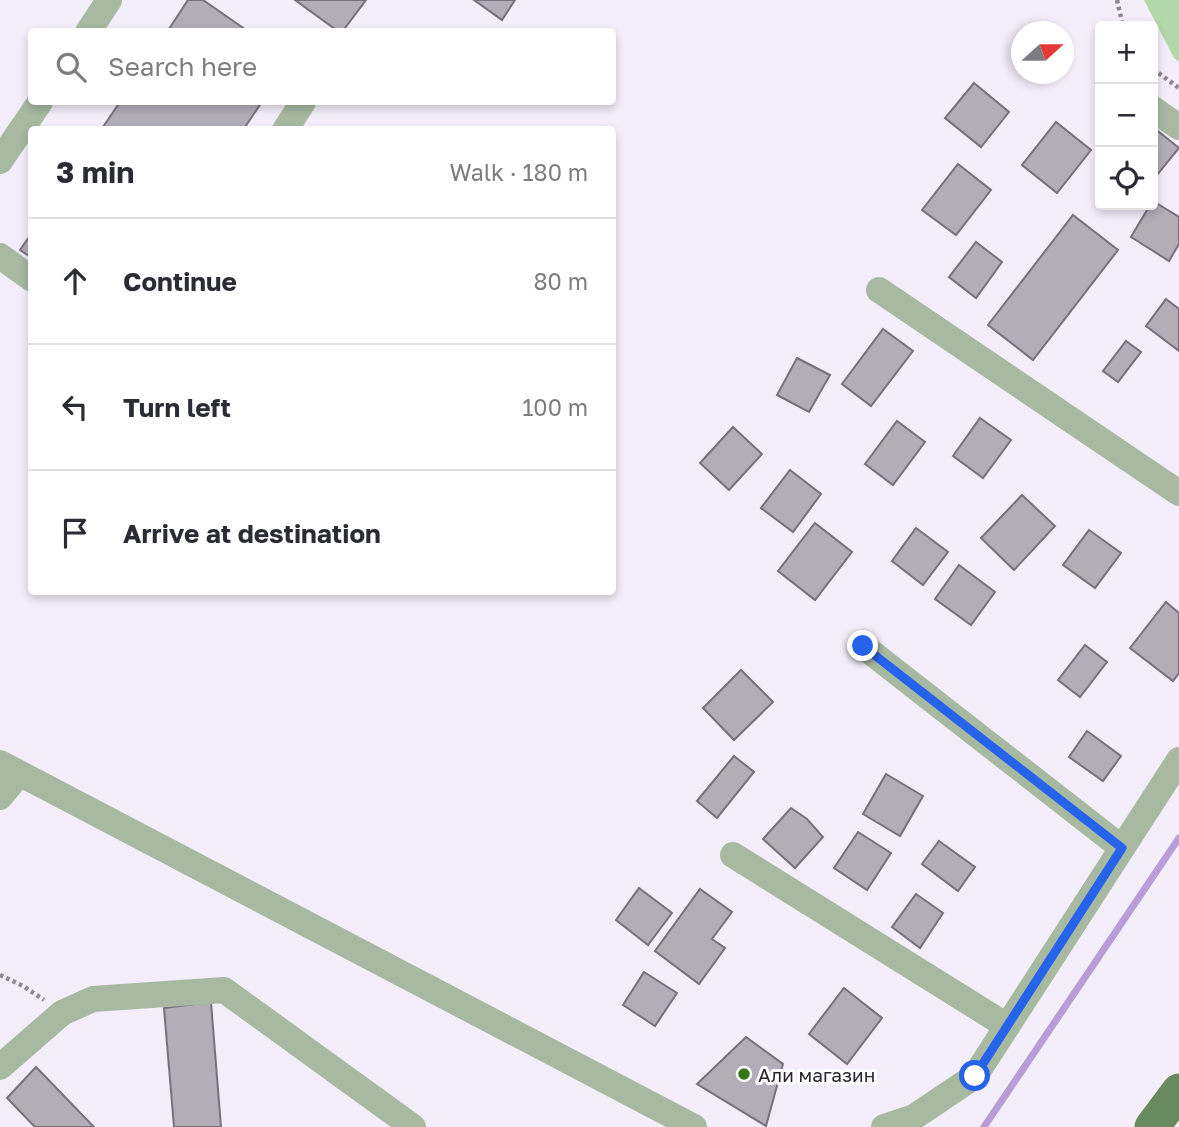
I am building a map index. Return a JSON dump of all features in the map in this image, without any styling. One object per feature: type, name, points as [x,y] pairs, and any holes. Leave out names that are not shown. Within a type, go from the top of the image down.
[{"type":"main road","points":[[1152,1127],[1179,1091]]},
{"type":"street","points":[[91,28],[109,0]]},
{"type":"street","points":[[0,161],[38,105]]},
{"type":"street","points":[[288,126],[301,105]]},
{"type":"street","points":[[1158,112],[1179,127]]},
{"type":"street","points":[[0,256],[28,276]]},
{"type":"street","points":[[880,290],[1179,493]]},
{"type":"street","points":[[863,646],[1122,848]]},
{"type":"street","points":[[884,1127],[914,1117],[975,1076],[1179,760]]},
{"type":"street","points":[[0,797],[10,768],[694,1127]]},
{"type":"street","points":[[733,855],[1007,1026]]},
{"type":"street","points":[[0,1067],[62,1013],[93,999],[224,990],[413,1127]]},
{"type":"path","points":[[1117,0],[1122,21]]},
{"type":"path","points":[[1158,73],[1179,88]]},
{"type":"path","points":[[1,977],[23,986],[62,1013]]},
{"type":"green space","points":[[1144,0],[1179,0],[1179,62],[1174,58],[1158,27],[1158,21],[1155,21]]},
{"type":"building","points":[[188,0],[203,0],[243,28],[170,28]]},
{"type":"building","points":[[295,0],[366,0],[345,28],[334,28]]},
{"type":"building","points":[[474,0],[515,0],[502,20]]},
{"type":"building","points":[[974,83],[1009,112],[981,147],[945,118]]},
{"type":"building","points":[[118,105],[260,105],[246,126],[104,126]]},
{"type":"building","points":[[1056,122],[1091,150],[1057,193],[1022,165]]},
{"type":"building","points":[[1158,131],[1179,148],[1158,174]]},
{"type":"building","points":[[958,164],[991,190],[956,235],[922,210]]},
{"type":"building","points":[[1158,204],[1179,217],[1179,244],[1169,261],[1131,237],[1147,210],[1158,210]]},
{"type":"building","points":[[1073,215],[1118,250],[1033,360],[988,325]]},
{"type":"building","points":[[28,239],[28,255],[20,250]]},
{"type":"building","points":[[976,242],[1002,262],[976,298],[949,277]]},
{"type":"building","points":[[1166,299],[1179,309],[1179,351],[1146,326]]},
{"type":"building","points":[[883,329],[913,351],[871,406],[842,384]]},
{"type":"building","points":[[1126,341],[1141,352],[1118,382],[1103,371]]},
{"type":"building","points":[[797,358],[830,375],[809,412],[777,395]]},
{"type":"building","points":[[980,418],[1011,440],[983,478],[953,456]]},
{"type":"building","points":[[897,421],[925,442],[893,485],[865,464]]},
{"type":"building","points":[[733,427],[762,454],[729,490],[700,463]]},
{"type":"building","points":[[790,470],[821,494],[793,532],[761,508]]},
{"type":"building","points":[[1022,495],[1055,526],[1014,570],[981,538]]},
{"type":"building","points":[[815,523],[852,552],[815,600],[778,571]]},
{"type":"building","points":[[916,528],[948,552],[923,585],[892,561]]},
{"type":"building","points":[[1089,530],[1121,553],[1095,588],[1063,565]]},
{"type":"building","points":[[959,565],[995,592],[971,625],[935,599]]},
{"type":"building","points":[[1166,602],[1179,613],[1179,673],[1173,681],[1130,648]]},
{"type":"building","points":[[1085,645],[1107,662],[1080,697],[1058,680]]},
{"type":"building","points":[[741,670],[773,702],[734,740],[703,708]]},
{"type":"building","points":[[1087,731],[1121,756],[1103,781],[1069,757]]},
{"type":"building","points":[[734,756],[754,772],[717,818],[697,801]]},
{"type":"building","points":[[886,774],[923,796],[900,836],[863,814]]},
{"type":"building","points":[[791,808],[807,819],[823,837],[795,868],[763,839]]},
{"type":"building","points":[[858,832],[891,853],[867,890],[834,868]]},
{"type":"building","points":[[939,841],[975,867],[958,891],[922,864]]},
{"type":"building","points":[[639,888],[672,913],[648,945],[616,920]]},
{"type":"building","points":[[700,889],[732,912],[712,939],[725,948],[699,984],[655,951]]},
{"type":"building","points":[[916,894],[943,913],[920,948],[892,927]]},
{"type":"building","points":[[644,972],[677,993],[655,1026],[623,1005]]},
{"type":"building","points":[[844,988],[882,1018],[847,1064],[809,1034]]},
{"type":"building","points":[[211,1002],[221,1127],[174,1127],[164,1008]]},
{"type":"building","name":"Али магазин","points":[[746,1037],[783,1064],[766,1126],[697,1084]]},
{"type":"building","points":[[36,1067],[94,1127],[35,1127],[7,1098]]},
{"type":"waterway","points":[[984,1127],[1179,838]]},
{"type":"place","name":"Али магазин","points":[[744,1074]]},
{"type":"route","points":[[863,646],[1122,848],[975,1076]]}]
